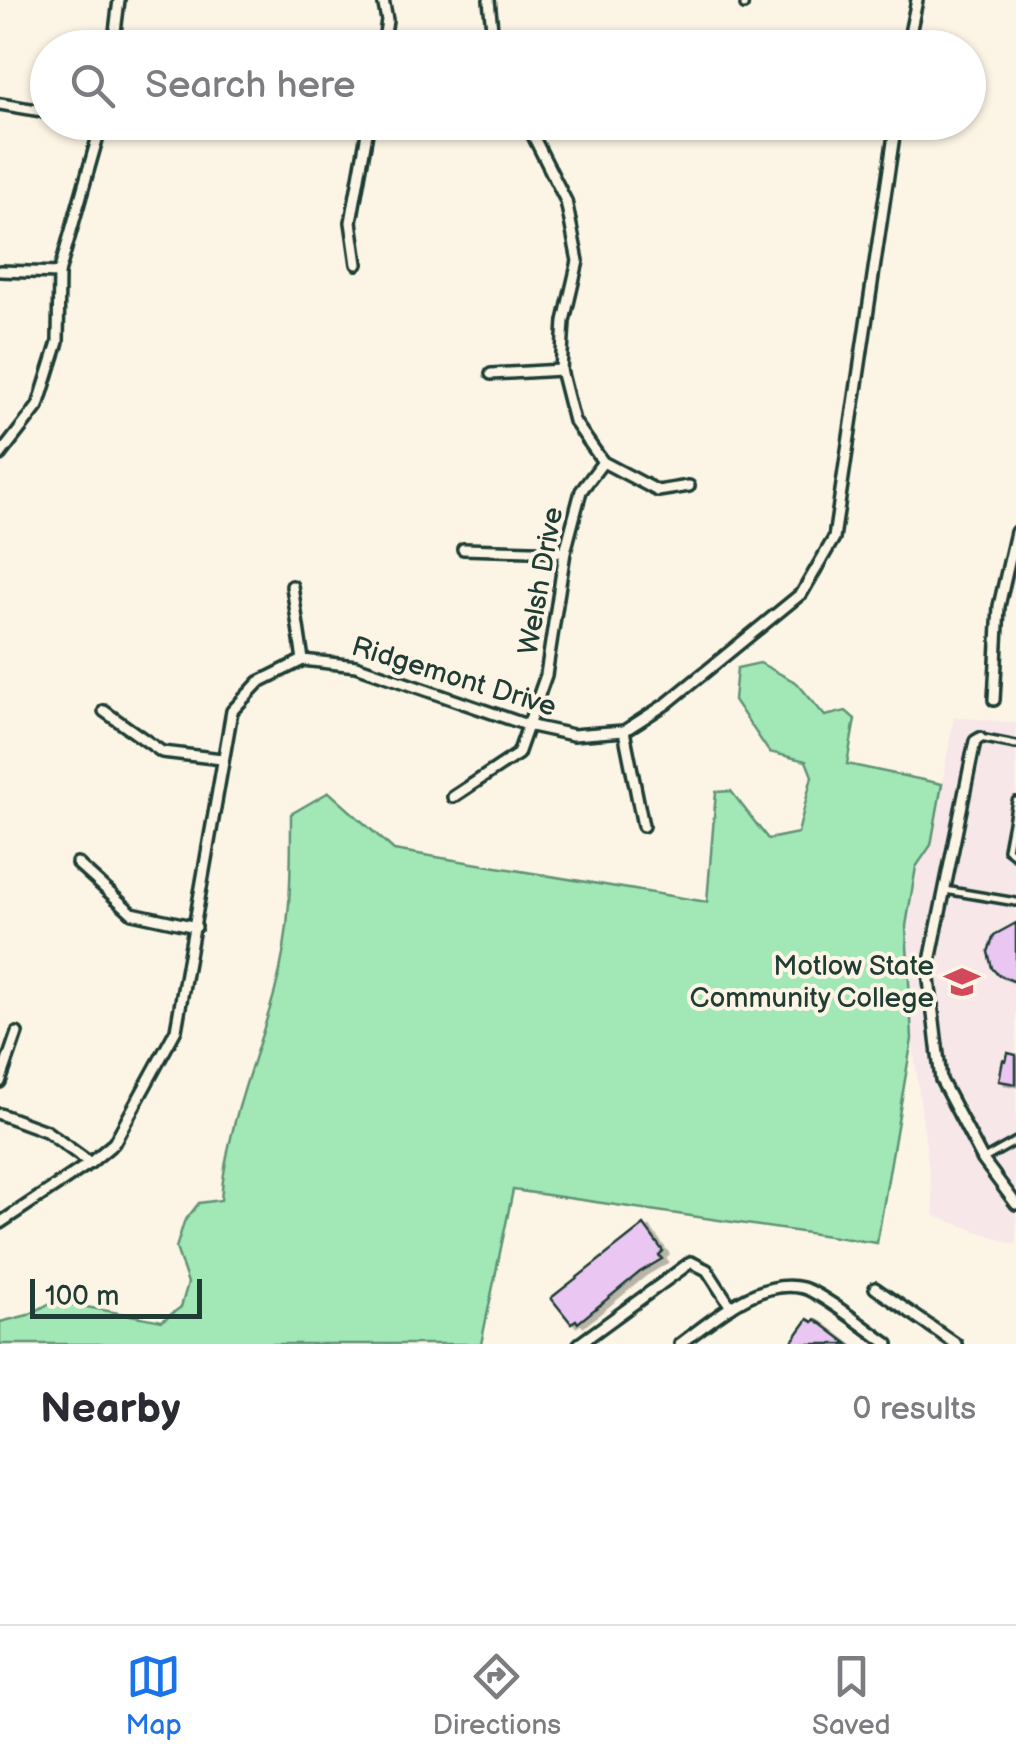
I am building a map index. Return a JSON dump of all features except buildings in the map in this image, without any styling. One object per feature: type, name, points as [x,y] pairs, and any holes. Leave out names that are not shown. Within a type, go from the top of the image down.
[{"type":"street","points":[[115,30],[119,0]]},
{"type":"street","points":[[383,0],[388,20],[386,30]]},
{"type":"street","points":[[489,0],[492,30]]},
{"type":"street","points":[[911,30],[917,0]]},
{"type":"street","points":[[0,104],[30,109]]},
{"type":"street","points":[[0,455],[38,406],[58,342],[58,274],[97,140]]},
{"type":"street","points":[[358,264],[352,222],[366,140]]},
{"type":"street","points":[[535,140],[566,202],[578,261],[564,321],[561,370],[574,421],[604,462],[658,491],[689,486]]},
{"type":"street","points":[[642,826],[624,732],[666,704],[802,594],[834,538],[893,140]]},
{"type":"street","points":[[0,271],[58,274]]},
{"type":"street","points":[[490,374],[561,370]]},
{"type":"street","name":"Welsh Drive","points":[[453,797],[518,754],[546,676],[565,552],[581,491],[604,462]]},
{"type":"street","points":[[994,700],[1000,606],[1016,532]]},
{"type":"street","points":[[464,549],[565,552]]},
{"type":"street","points":[[0,1223],[114,1143],[176,1030],[232,710],[260,682],[303,660],[292,586]]},
{"type":"street","name":"Ridgemont Drive","points":[[303,660],[356,666],[528,725],[573,735],[624,732]]},
{"type":"street","points":[[104,711],[162,752],[222,760]]},
{"type":"street","points":[[980,738],[975,741],[928,971],[940,1080],[983,1160],[1016,1204]]},
{"type":"street","points":[[77,863],[132,912],[196,927]]},
{"type":"street","points":[[0,1082],[17,1032]]},
{"type":"street","points":[[0,1114],[46,1131],[90,1163]]},
{"type":"street","points":[[579,1344],[691,1262],[708,1270],[731,1307]]},
{"type":"street","points":[[680,1344],[731,1307],[776,1286],[806,1288],[888,1344]]},
{"type":"street","points":[[876,1288],[956,1344]]},
{"type":"lane","points":[[980,738],[1016,745]]},
{"type":"lane","points":[[1016,801],[1007,849],[1016,856]]},
{"type":"lane","points":[[945,890],[1016,902]]},
{"type":"lane","points":[[983,1160],[1016,1141]]},
{"type":"shaded area","name":"Motlow State Community College","points":[[954,717],[1016,723],[1016,1245],[935,1216],[912,1039],[906,926],[916,867],[931,845]]},
{"type":"green space","points":[[760,663],[797,683],[825,716],[846,711],[855,719],[847,764],[942,784],[931,845],[916,867],[906,926],[912,1039],[877,1243],[513,1190],[481,1344],[0,1344],[0,1322],[28,1315],[54,1301],[162,1321],[181,1307],[188,1283],[176,1248],[184,1222],[199,1203],[221,1200],[235,1120],[280,969],[289,903],[291,814],[329,792],[394,850],[707,902],[716,792],[731,791],[768,839],[798,833],[812,776],[806,761],[769,752],[734,700],[737,668]]},
{"type":"place","name":"Motlow State Community College","points":[[962,982]]}]
